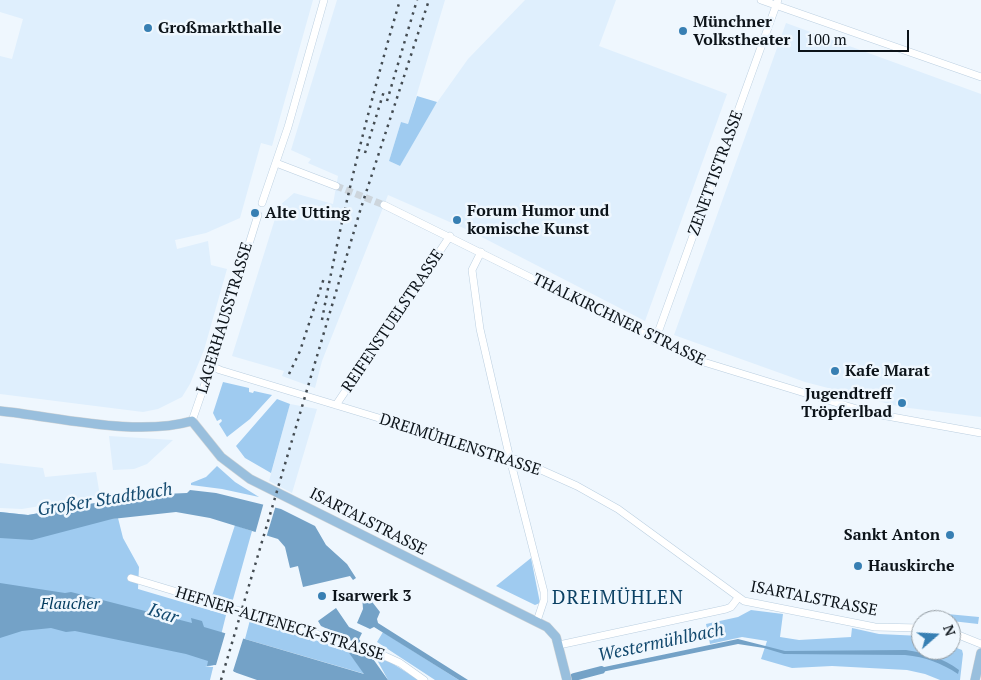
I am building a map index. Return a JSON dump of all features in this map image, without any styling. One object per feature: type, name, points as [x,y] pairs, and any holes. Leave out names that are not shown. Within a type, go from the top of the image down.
[{"type":"main road","points":[[0,411],[139,428],[171,427],[192,421]]},
{"type":"main road","name":"ISARTALSTRASSE","points":[[192,421],[221,457],[250,479],[537,621],[554,633],[559,644]]},
{"type":"main road","points":[[559,644],[567,680]]},
{"type":"main road","points":[[975,680],[981,653]]},
{"type":"street","points":[[262,203],[324,0]]},
{"type":"street","points":[[761,0],[777,3],[981,77]]},
{"type":"street","name":"ZENETTISTRASSE","points":[[655,341],[777,3]]},
{"type":"street","points":[[276,162],[336,186]]},
{"type":"street","name":"THALKIRCHNER STRASSE","points":[[384,204],[655,341],[720,368],[870,413],[981,433]]},
{"type":"street","name":"LAGERHAUSSTRASSE","points":[[192,421],[212,366],[258,215]]},
{"type":"street","name":"REIFENSTUELSTRASSE","points":[[336,405],[450,236]]},
{"type":"street","points":[[481,252],[472,268],[480,329],[510,459],[544,592],[544,600],[537,621]]},
{"type":"street","name":"DREIMÜHLENSTRASSE","points":[[212,366],[521,461],[577,486],[618,509],[738,598]]},
{"type":"street","name":"HEFNER-ALTENECK-STRASSE","points":[[131,578],[370,650],[400,663],[424,680]]},
{"type":"street","name":"ISARTALSTRASSE","points":[[559,644],[726,609],[731,607],[738,598],[875,627],[911,628]]},
{"type":"street","points":[[961,636],[981,644]]},
{"type":"shaded area","points":[[0,0],[313,0],[272,146],[261,143],[240,218],[206,233],[175,240],[177,249],[208,241],[211,265],[227,269],[204,350],[190,384],[182,397],[158,409],[143,412],[0,394],[0,56],[12,59],[23,19],[0,12]]},
{"type":"shaded area","points":[[337,0],[445,0],[408,124],[401,122],[389,161],[400,166],[426,118],[468,59],[525,0],[616,0],[599,46],[727,94],[645,321],[468,230],[388,195],[322,361],[315,388],[282,376],[284,371],[232,356],[279,206],[294,193],[333,204],[338,176],[308,163],[311,159],[291,150]]},
{"type":"shaded area","points":[[786,23],[981,94],[981,417],[901,407],[805,382],[674,335]]},
{"type":"shaded area","points":[[290,404],[317,409],[292,493],[269,481]]},
{"type":"shaded area","points":[[109,436],[173,440],[147,464],[134,469],[113,470]]},
{"type":"shaded area","points":[[0,463],[43,468],[45,477],[96,472],[100,496],[22,509],[0,508]]},
{"type":"shaded area","points":[[190,490],[216,493],[281,509],[315,526],[326,545],[347,564],[356,578],[353,580],[350,576],[303,587],[298,566],[290,568],[285,547],[278,539],[210,518],[176,512],[112,519],[32,540],[0,538],[0,512],[28,515],[139,495],[187,493]]},
{"type":"shaded area","points":[[0,583],[65,593],[71,592],[192,623],[191,618],[202,621],[204,627],[364,674],[334,632],[321,626],[318,621],[336,608],[349,627],[362,633],[359,639],[388,680],[257,680],[214,665],[207,666],[208,661],[186,654],[75,631],[66,632],[51,628],[22,631],[0,638]]},
{"type":"shaded area","points":[[366,594],[380,612],[377,619],[378,623],[468,680],[459,680],[374,627],[370,629],[357,623],[363,609],[362,596]]},
{"type":"shaded area","points":[[738,639],[785,651],[911,651],[911,656],[784,654],[764,648],[738,644],[592,674],[590,670]]},
{"type":"shaded area","points":[[930,660],[947,662],[959,670],[958,674],[945,667]]},
{"type":"green space","points":[[417,96],[437,102],[400,166],[389,161],[401,122],[408,124]]},
{"type":"green space","points":[[223,382],[249,388],[249,392],[253,393],[254,391],[272,395],[250,419],[227,437],[219,424],[222,421],[221,419],[217,421],[213,413]]},
{"type":"green space","points":[[277,399],[290,404],[271,473],[245,458],[236,446]]},
{"type":"green space","points":[[217,466],[235,482],[259,497],[191,485],[191,483],[206,477]]},
{"type":"green space","name":"Flaucher","points":[[107,502],[112,519],[118,518],[123,538],[139,567],[138,589],[226,615],[210,680],[0,680],[0,512],[28,515]]},
{"type":"green space","points":[[235,525],[252,531],[232,603],[212,596]]},
{"type":"green space","points":[[531,558],[540,603],[535,605],[496,586]]},
{"type":"green space","points":[[751,610],[783,614],[780,637],[799,640],[851,637],[852,628],[879,634],[911,636],[911,660],[961,660],[961,650],[963,654],[960,680],[940,680],[907,670],[832,666],[792,668],[761,659],[767,641],[742,637],[710,644],[706,624],[738,617]]},
{"type":"green space","points":[[961,615],[979,617],[978,624],[961,622]]},
{"type":"green space","points":[[250,620],[347,650],[365,674],[245,639]]},
{"type":"green space","points":[[383,632],[459,680],[435,680],[377,642]]},
{"type":"green space","points":[[376,658],[390,662],[419,680],[388,680]]},
{"type":"pier","points":[[264,502],[276,505],[266,538],[255,534]]},
{"type":"pier","points":[[226,631],[244,636],[233,671],[243,678],[214,667],[205,667],[216,665]]},
{"type":"waterway","name":"Westermühlbach","points":[[574,677],[601,670]]},
{"type":"tunnel","points":[[336,186],[384,205]]},
{"type":"railway","points":[[322,320],[338,239],[357,159],[400,0]]},
{"type":"railway","points":[[387,101],[417,0]]},
{"type":"railway","points":[[221,680],[360,211],[429,0]]},
{"type":"railway","points":[[365,153],[384,91]]},
{"type":"railway","points":[[289,374],[300,351],[324,278]]},
{"type":"place","name":"Großmarkthalle","points":[[148,28]]},
{"type":"place","name":"Münchner Volkstheater","points":[[683,31]]},
{"type":"place","name":"Alte Utting","points":[[255,213]]},
{"type":"place","name":"Forum Humor und komische Kunst","points":[[457,220]]},
{"type":"place","name":"Kafe Marat","points":[[835,371]]},
{"type":"place","name":"Jugendtreff Tröpferlbad","points":[[902,403]]},
{"type":"place","name":"Sankt Anton","points":[[950,535]]},
{"type":"place","name":"Hauskirche","points":[[858,566]]},
{"type":"place","name":"Isarwerk 3","points":[[322,596]]},
{"type":"district","name":"DREIMÜHLEN","points":[[618,599]]},
{"type":"water label","name":"Großer Stadtbach","points":[[105,500]]},
{"type":"water label","name":"Isar","points":[[163,614]]}]
